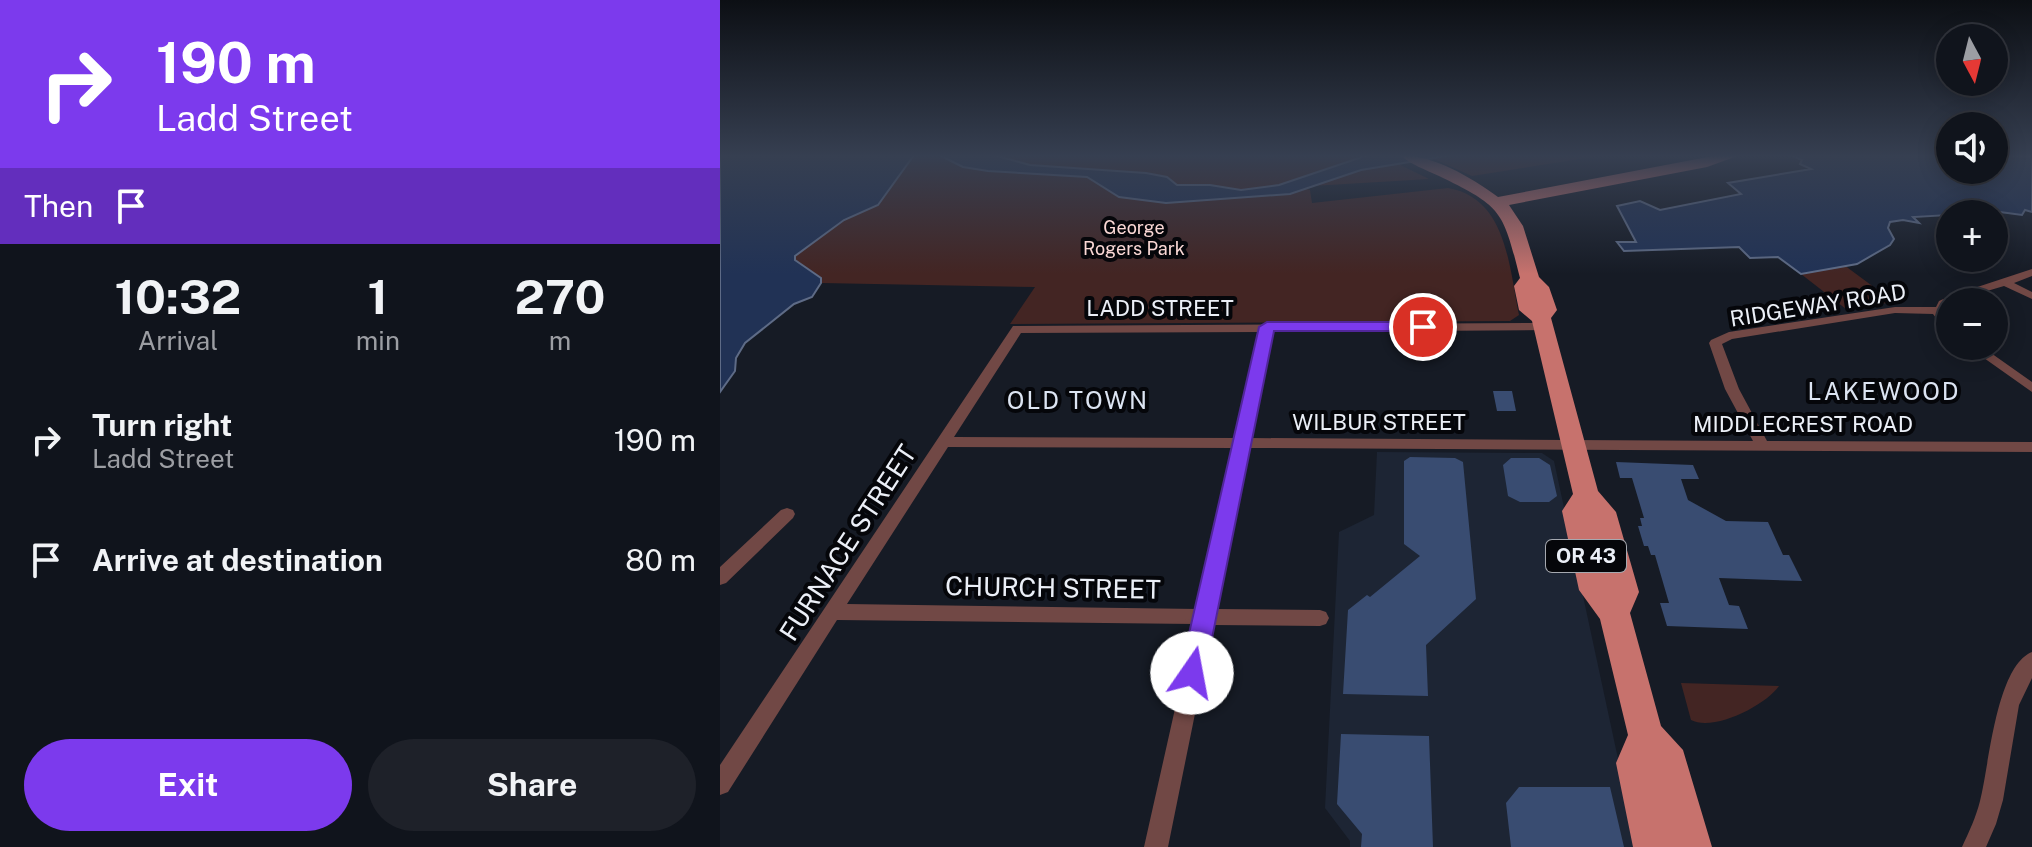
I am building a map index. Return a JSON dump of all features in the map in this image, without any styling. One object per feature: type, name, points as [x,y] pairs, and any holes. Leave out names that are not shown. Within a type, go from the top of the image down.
[{"type":"main road","name":"OR 43","points":[[1484,195],[1497,202],[1512,218],[1519,238],[1530,279],[1523,286],[1529,310],[1542,322],[1586,495],[1576,511],[1594,590],[1614,613],[1646,736],[1670,763],[1692,847]]},
{"type":"main road","points":[[1497,202],[1537,195]]},
{"type":"main road","points":[[1519,238],[1546,201],[1558,195]]},
{"type":"main road","name":"OR 43","points":[[1646,736],[1634,763],[1653,847]]},
{"type":"street","name":"RIDGEWAY ROAD","points":[[1987,288],[2032,272]]},
{"type":"street","points":[[2006,283],[2032,296]]},
{"type":"street","name":"RIDGEWAY ROAD","points":[[1763,446],[1732,389],[1715,343],[1729,336],[1895,310],[1936,311]]},
{"type":"street","name":"LADD STREET","points":[[1017,329],[1542,322]]},
{"type":"street","points":[[1156,847],[1267,327]]},
{"type":"street","name":"FURNACE STREET","points":[[720,784],[1017,329]]},
{"type":"street","points":[[1993,360],[2032,388]]},
{"type":"street","name":"WILBUR STREET","points":[[946,442],[1573,444]]},
{"type":"street","name":"MIDDLECREST ROAD","points":[[1573,444],[2032,447]]},
{"type":"street","points":[[720,578],[787,514]]},
{"type":"street","name":"CHURCH STREET","points":[[834,612],[1320,618]]},
{"type":"street","points":[[1974,847],[1994,801],[2001,727],[2011,693],[2032,661]]},
{"type":"shaded area","points":[[1377,452],[1542,453],[1554,461],[1637,847],[1350,847],[1350,841],[1325,808],[1339,532],[1374,515]]},
{"type":"green space","name":"George Rogers Park","points":[[886,195],[1311,195],[1312,203],[1389,195],[1469,195],[1483,205],[1502,237],[1519,315],[1510,321],[1010,324],[1035,287],[821,283],[815,273],[795,260],[795,256],[844,220],[878,205]]},
{"type":"green space","points":[[1844,265],[1894,302],[1846,309],[1801,274]]},
{"type":"green space","points":[[1681,683],[1779,686],[1763,701],[1739,715],[1701,723],[1691,720]]},
{"type":"water","points":[[720,195],[886,195],[878,205],[844,220],[795,256],[795,260],[821,278],[821,283],[812,297],[794,304],[745,343],[736,358],[735,371],[720,392]]},
{"type":"water","points":[[1115,195],[1283,195],[1166,203]]},
{"type":"water","points":[[1738,195],[2032,195],[2032,212],[2025,210],[2022,215],[2008,213],[2008,200],[1936,200],[1936,216],[1913,217],[1919,223],[1903,220],[1890,222],[1888,228],[1894,239],[1890,245],[1857,264],[1801,274],[1778,257],[1750,258],[1739,247],[1624,251],[1617,242],[1636,242],[1617,206],[1640,201],[1660,210]]},
{"type":"building","points":[[1493,391],[1512,391],[1516,411],[1497,411]]},
{"type":"building","points":[[1410,457],[1455,458],[1463,462],[1476,599],[1426,645],[1428,696],[1343,694],[1348,610],[1367,595],[1370,597],[1420,556],[1404,544],[1404,461]]},
{"type":"building","points":[[1511,458],[1539,458],[1550,465],[1557,496],[1549,502],[1520,502],[1508,496],[1503,465]]},
{"type":"building","points":[[1616,462],[1693,465],[1699,479],[1681,479],[1688,500],[1726,521],[1768,522],[1783,555],[1789,555],[1802,581],[1719,578],[1729,605],[1739,606],[1748,629],[1667,626],[1660,603],[1669,603],[1655,555],[1651,555],[1648,546],[1644,546],[1638,526],[1642,526],[1640,518],[1644,518],[1632,478],[1620,478]]},
{"type":"building","points":[[1341,734],[1429,736],[1433,847],[1361,847],[1362,834],[1337,804]]},
{"type":"building","points":[[1519,787],[1610,787],[1624,847],[1511,847],[1506,803]]},
{"type":"district","name":"LAKEWOOD","points":[[1884,392]]},
{"type":"district","name":"OLD TOWN","points":[[1078,401]]},
{"type":"route","points":[[1192,673],[1267,327],[1423,327]]}]
